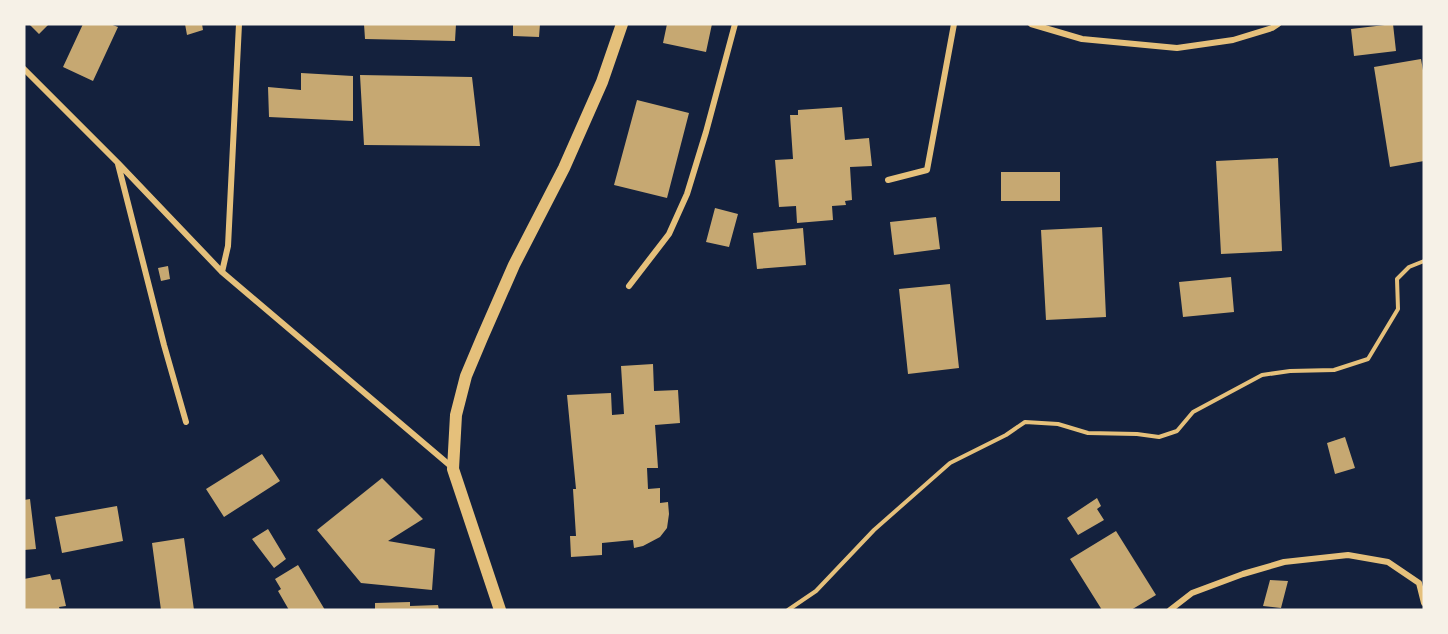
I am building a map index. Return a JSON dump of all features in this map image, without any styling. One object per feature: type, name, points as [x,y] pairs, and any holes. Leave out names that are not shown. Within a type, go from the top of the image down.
[{"type":"main road","points":[[500,610],[453,469],[456,415],[466,376],[514,265],[574,146],[602,82],[622,24]]},
{"type":"street","points":[[222,272],[228,246],[239,24]]},
{"type":"street","points":[[629,286],[669,234],[687,194],[735,24]]},
{"type":"street","points":[[888,180],[927,170],[954,24]]},
{"type":"street","points":[[1031,24],[1082,39],[1177,48],[1233,40],[1278,24]]},
{"type":"street","points":[[24,69],[222,272],[453,469]]},
{"type":"street","points":[[117,163],[186,422]]},
{"type":"street","points":[[1170,610],[1192,593],[1243,574],[1284,562],[1348,555],[1388,562],[1419,583],[1424,603]]},
{"type":"path","points":[[788,610],[816,591],[874,530],[950,463],[1006,435],[1025,422],[1058,424],[1088,433],[1159,437],[1177,431],[1193,412],[1262,375],[1290,371],[1334,370],[1368,359],[1398,309],[1397,279],[1409,267],[1424,261]]},
{"type":"building","points":[[29,24],[49,24],[39,34]]},
{"type":"building","points":[[83,24],[110,24],[118,27],[93,81],[63,67]]},
{"type":"building","points":[[185,24],[202,24],[203,30],[187,35]]},
{"type":"building","points":[[364,24],[456,24],[455,41],[365,39]]},
{"type":"building","points":[[513,24],[540,24],[539,37],[513,36]]},
{"type":"building","points":[[667,24],[712,24],[706,52],[663,43]]},
{"type":"building","points":[[1393,24],[1396,51],[1354,56],[1351,29]]},
{"type":"building","points":[[1421,59],[1424,76],[1424,161],[1390,167],[1374,67]]},
{"type":"building","points":[[301,73],[353,76],[353,121],[269,117],[268,87],[301,90]]},
{"type":"building","points":[[360,75],[472,77],[480,146],[364,145]]},
{"type":"building","points":[[637,100],[689,113],[667,198],[614,185]]},
{"type":"building","points":[[842,107],[845,140],[869,138],[872,166],[850,167],[852,200],[845,201],[846,205],[832,206],[833,220],[797,223],[796,206],[779,207],[775,160],[793,159],[790,115],[798,115],[798,110]]},
{"type":"building","points":[[1278,158],[1282,251],[1221,254],[1216,161]]},
{"type":"building","points":[[1001,172],[1060,172],[1060,201],[1001,201]]},
{"type":"building","points":[[715,208],[738,214],[729,247],[706,242]]},
{"type":"building","points":[[936,217],[940,249],[894,255],[890,222]]},
{"type":"building","points":[[1102,227],[1106,317],[1046,320],[1041,230]]},
{"type":"building","points":[[803,228],[806,265],[757,269],[753,233]]},
{"type":"building","points":[[168,266],[170,279],[161,281],[158,268]]},
{"type":"building","points":[[1231,277],[1234,312],[1183,317],[1179,282]]},
{"type":"building","points":[[950,284],[959,368],[908,374],[899,289]]},
{"type":"building","points":[[653,364],[654,391],[678,390],[680,423],[655,425],[658,468],[647,468],[648,489],[660,488],[660,503],[668,502],[667,528],[660,537],[643,546],[634,548],[633,540],[602,543],[602,555],[571,557],[570,536],[576,536],[573,489],[576,489],[567,395],[611,393],[612,415],[624,414],[621,366]]},
{"type":"building","points":[[1345,437],[1355,468],[1335,474],[1327,443]]},
{"type":"building","points":[[262,454],[280,481],[224,517],[206,489]]},
{"type":"building","points":[[382,478],[423,519],[388,541],[435,549],[432,590],[361,583],[317,530]]},
{"type":"building","points":[[1097,498],[1101,506],[1097,509],[1104,520],[1078,535],[1067,518]]},
{"type":"building","points":[[30,499],[36,549],[24,550],[24,500]]},
{"type":"building","points":[[117,506],[123,541],[62,553],[55,517]]},
{"type":"building","points":[[268,529],[286,559],[274,568],[252,539]]},
{"type":"building","points":[[1116,531],[1156,595],[1131,610],[1102,610],[1070,559]]},
{"type":"building","points":[[184,538],[194,610],[161,610],[152,543]]},
{"type":"building","points":[[298,565],[325,610],[289,610],[278,591],[281,589],[275,579]]},
{"type":"building","points":[[50,574],[52,580],[60,579],[66,606],[59,607],[60,610],[24,610],[24,579]]},
{"type":"building","points":[[1270,580],[1288,581],[1281,608],[1263,606]]},
{"type":"building","points":[[410,602],[410,606],[438,605],[439,610],[375,610],[375,603]]}]
